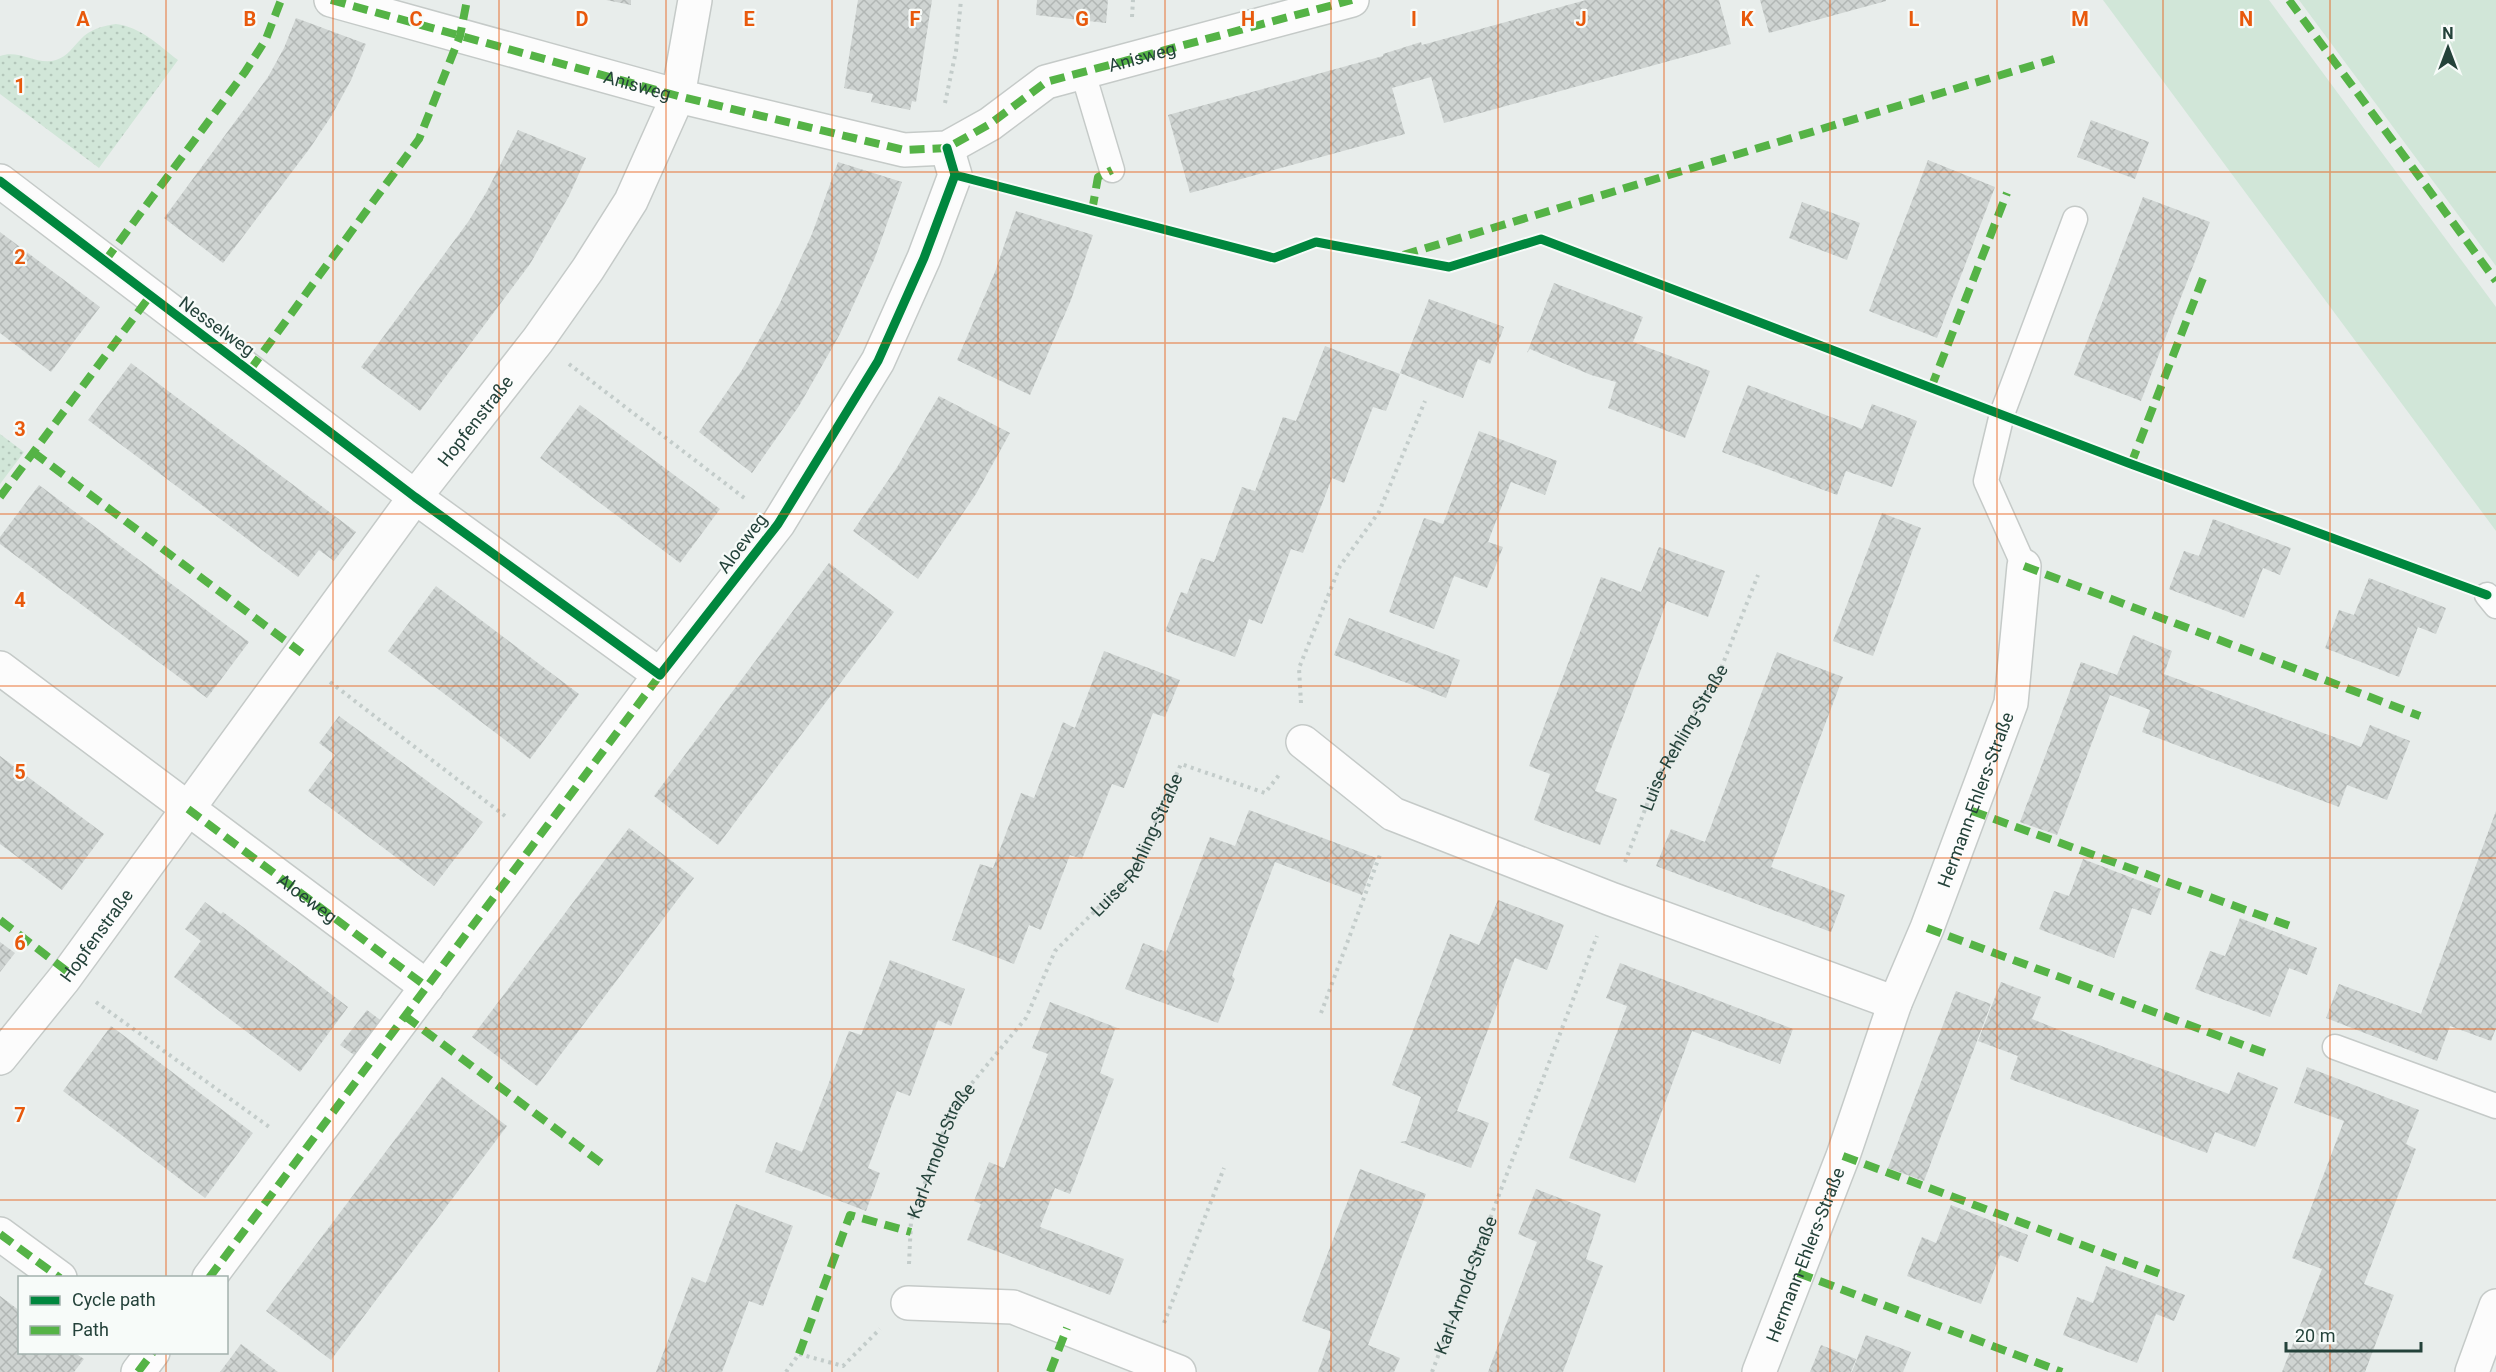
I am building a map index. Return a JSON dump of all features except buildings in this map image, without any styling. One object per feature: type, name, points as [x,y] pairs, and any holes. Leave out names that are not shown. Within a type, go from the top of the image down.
[{"type":"street","name":"Anisweg","points":[[331,0],[678,96],[904,150],[947,148],[990,124],[1046,82],[1352,0]]},
{"type":"street","name":"Hopfenstraße","points":[[0,1058],[64,979],[415,497],[538,340],[588,269],[631,201],[678,96],[694,0]]},
{"type":"street","name":"Aloeweg","points":[[210,1276],[660,675],[778,524],[878,361],[924,258],[955,175],[947,148]]},
{"type":"street","name":"Nesselweg","points":[[0,181],[415,497]]},
{"type":"street","points":[[415,497],[660,675]]},
{"type":"street","name":"Hermann-Ehlers-Straße","points":[[1759,1372],[1843,1156],[1895,1003],[1939,896],[2011,703],[2024,566]]},
{"type":"street","points":[[0,668],[188,809]]},
{"type":"street","points":[[1303,742],[1393,814],[1611,899],[1895,1003]]},
{"type":"street","name":"Aloeweg","points":[[188,809],[427,987]]},
{"type":"street","points":[[0,1234],[57,1276]]},
{"type":"street","points":[[908,1303],[1013,1307],[1164,1366]]},
{"type":"street","points":[[2472,1372],[2496,1306]]},
{"type":"street","points":[[138,1372],[152,1354]]},
{"type":"lane","points":[[1083,73],[1112,170]]},
{"type":"lane","name":"Hermann-Ehlers-Straße","points":[[2024,566],[1986,481],[2002,414],[2075,219]]},
{"type":"lane","points":[[2335,1047],[2496,1106]]},
{"type":"path","points":[[947,148],[941,119],[956,51],[961,0]]},
{"type":"path","points":[[1303,742],[1299,669],[1340,566],[1379,512],[1425,401]]},
{"type":"path","points":[[299,657],[536,840]]},
{"type":"path","points":[[1321,1013],[1386,839],[1393,814]]},
{"type":"path","points":[[64,979],[303,1151]]},
{"type":"path","points":[[1164,1366],[1224,1168]]},
{"type":"path","points":[[786,1372],[799,1354],[843,1366],[908,1303]]},
{"type":"green space","points":[[2103,0],[2269,0],[2496,307],[2496,531]]},
{"type":"green space","points":[[2299,0],[2496,0],[2496,266]]},
{"type":"green space","points":[[116,24],[141,33],[178,60],[99,168],[0,94],[0,56],[7,54],[42,61],[56,60],[67,54],[93,30]]},
{"type":"green space","points":[[0,434],[24,452],[0,484]]},
{"type":"marked path","points":[[105,261],[245,72],[266,39],[281,0]]},
{"type":"marked path","points":[[331,0],[678,96],[904,150],[947,148],[990,124],[1046,82],[1352,0]]},
{"type":"marked path","points":[[250,370],[419,139],[460,36],[467,0]]},
{"type":"marked path","points":[[2289,0],[2496,281]]},
{"type":"marked path","points":[[1403,255],[2054,59]]},
{"type":"marked path","points":[[1092,211],[1098,177],[1112,170]]},
{"type":"marked path","points":[[1931,388],[2007,193]]},
{"type":"marked path","points":[[2131,464],[2205,273]]},
{"type":"marked path","points":[[0,497],[150,296]]},
{"type":"marked path","points":[[33,452],[302,653]]},
{"type":"marked path","points":[[2024,566],[2420,716]]},
{"type":"marked path","points":[[210,1276],[660,675]]},
{"type":"marked path","points":[[188,809],[427,987]]},
{"type":"marked path","points":[[1972,811],[2290,926]]},
{"type":"marked path","points":[[0,920],[68,972]]},
{"type":"marked path","points":[[1927,928],[2265,1053]]},
{"type":"marked path","points":[[405,1016],[604,1165]]},
{"type":"marked path","points":[[1843,1156],[2160,1274]]},
{"type":"marked path","points":[[799,1354],[850,1215],[911,1232]]},
{"type":"marked path","points":[[0,1234],[57,1276]]},
{"type":"marked path","points":[[1798,1273],[2062,1372]]},
{"type":"marked path","points":[[1050,1372],[1067,1328]]},
{"type":"marked path","points":[[138,1372],[152,1354]]},
{"type":"cycle path","points":[[0,181],[415,497],[660,675],[778,524],[878,361],[924,258],[955,175],[947,148]]},
{"type":"cycle path","points":[[955,175],[1274,258],[1316,242],[1449,267],[1541,239],[2131,464],[2487,595]]}]
